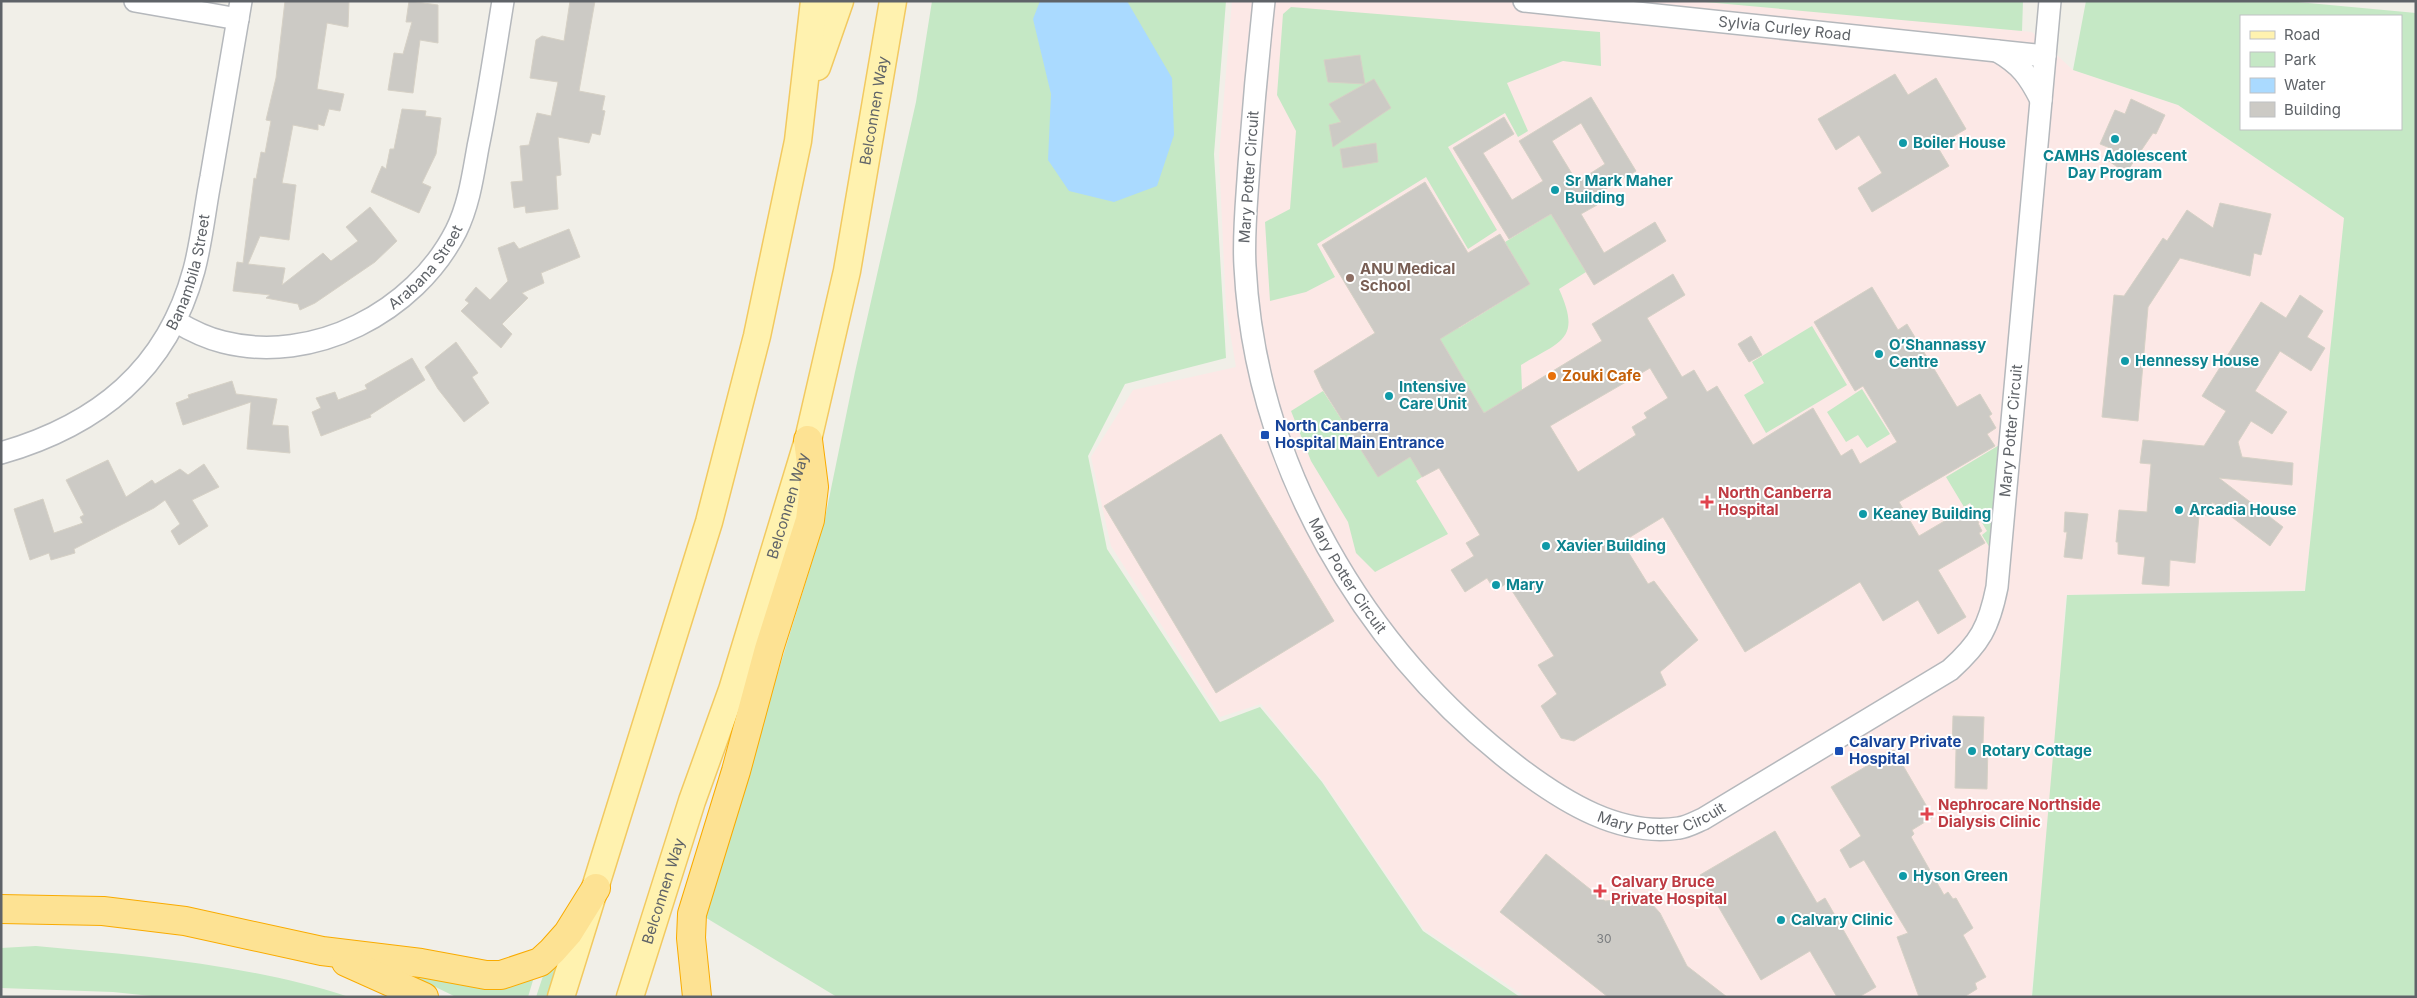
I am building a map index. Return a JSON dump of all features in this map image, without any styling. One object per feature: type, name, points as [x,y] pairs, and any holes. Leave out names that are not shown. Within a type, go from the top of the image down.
[{"type":"highway","points":[[697,997],[692,948],[692,914],[736,771],[759,683],[810,520],[814,487],[808,440]]},
{"type":"highway","points":[[1,909],[103,910],[185,921],[322,951],[421,963],[486,975],[508,974],[540,962],[558,946],[596,888]]},
{"type":"highway","points":[[322,951],[421,996]]},
{"type":"main road","points":[[561,997],[710,522],[758,336],[798,141],[814,1]]},
{"type":"main road","points":[[803,103],[840,1]]},
{"type":"main road","name":"Belconnen Way","points":[[630,997],[689,810],[732,690],[808,440],[847,271],[893,1]]},
{"type":"street","points":[[135,1],[239,10]]},
{"type":"street","name":"Arabana Street","points":[[175,321],[192,331],[223,342],[258,347],[276,347],[321,340],[365,322],[412,289],[441,254],[456,231],[468,198],[486,106],[502,1]]},
{"type":"street","name":"Mary Potter Circuit","points":[[1264,1],[1245,219],[1245,265],[1254,349],[1264,392],[1302,496],[1320,534],[1362,605],[1391,645],[1450,709],[1488,744],[1545,787],[1596,816],[1637,828],[1682,828],[1703,819],[1950,670],[1967,654],[1983,633],[1991,615],[1997,587],[2050,1]]},
{"type":"street","name":"Sylvia Curley Road","points":[[1524,1],[1722,20],[2045,56]]},
{"type":"street","name":"Banambila Street","points":[[1,453],[44,439],[81,422],[98,410],[129,385],[155,354],[175,321],[194,269],[239,10]]},
{"type":"street","points":[[1996,50],[2015,62],[2026,73],[2041,100]]},
{"type":"shaded area","name":"North Canberra Hospital","points":[[1232,1],[1736,1],[2032,32],[2073,70],[2178,105],[2344,218],[2305,590],[2066,595],[2052,776],[2031,997],[1526,997],[1424,929],[1323,781],[1261,704],[1220,717],[1111,546],[1091,457],[1133,390],[1236,367],[1226,309],[1219,156]]},
{"type":"green space","points":[[932,1],[1226,1],[1214,154],[1226,358],[1125,384],[1088,456],[1107,549],[1220,722],[1260,707],[1322,782],[1423,931],[1520,997],[837,997],[703,916],[824,523],[855,372],[916,102]]},
{"type":"green space","points":[[1694,1],[2023,1],[2022,31]]},
{"type":"green space","points":[[2086,1],[2287,1],[2416,13],[2416,997],[2032,997],[2067,595],[2305,591],[2344,218],[2178,105],[2073,70]]},
{"type":"green space","points":[[1291,7],[1600,32],[1601,66],[1563,61],[1507,83],[1528,131],[1518,137],[1505,113],[1448,147],[1497,230],[1468,249],[1426,177],[1317,244],[1335,277],[1306,292],[1270,301],[1265,222],[1290,209],[1296,131],[1277,95],[1283,14]]},
{"type":"green space","points":[[1551,214],[1586,272],[1559,289],[1566,306],[1568,329],[1564,337],[1557,344],[1521,365],[1522,390],[1484,413],[1424,313],[1459,328],[1530,284],[1505,242]]},
{"type":"green space","points":[[1812,326],[1847,385],[1766,433],[1744,395],[1764,383],[1752,362]]},
{"type":"green space","points":[[1862,389],[1890,434],[1867,448],[1858,435],[1846,442],[1827,412]]},
{"type":"green space","points":[[1323,391],[1378,476],[1410,457],[1422,477],[1416,481],[1448,534],[1375,572],[1356,553],[1348,522],[1311,461],[1291,411]]},
{"type":"green space","points":[[2001,444],[1992,548],[1990,548],[1982,535],[1987,531],[1970,503],[1964,507],[1946,477]]},
{"type":"green space","points":[[36,946],[114,953],[234,969],[312,986],[349,997],[161,997],[113,992],[1,988],[1,948]]},
{"type":"green space","points":[[556,964],[547,997],[536,997],[544,973]]},
{"type":"green space","points":[[418,973],[534,977],[528,997],[456,997],[417,978]]},
{"type":"water","points":[[1040,1],[1127,1],[1172,78],[1174,135],[1157,186],[1114,202],[1069,191],[1048,160],[1051,94],[1033,19]]},
{"type":"building","points":[[285,1],[349,1],[348,27],[327,23],[317,89],[344,94],[340,111],[329,109],[324,126],[318,124],[318,130],[293,125],[282,183],[296,185],[289,240],[260,236],[248,264],[285,268],[282,285],[323,253],[331,261],[358,241],[346,227],[370,207],[397,241],[375,262],[315,303],[300,310],[298,304],[266,298],[270,295],[233,291],[237,262],[243,263],[254,178],[256,179],[261,152],[265,153],[271,121],[266,120],[276,78]]},
{"type":"building","points":[[409,1],[438,5],[438,43],[420,40],[413,93],[388,90],[394,53],[403,54],[412,22],[406,22]]},
{"type":"building","points":[[570,1],[595,1],[579,91],[605,96],[602,110],[605,111],[600,135],[592,133],[589,143],[558,137],[561,175],[556,176],[558,209],[526,213],[525,206],[514,208],[511,182],[523,181],[520,146],[529,145],[537,113],[551,116],[558,82],[530,78],[536,40],[542,36],[564,41]]},
{"type":"building","points":[[1360,55],[1365,84],[1328,82],[1324,60]]},
{"type":"building","name":"Boiler House","points":[[1895,74],[1908,95],[1936,78],[1966,129],[1937,146],[1949,166],[1872,212],[1858,188],[1882,173],[1859,135],[1836,150],[1818,119]]},
{"type":"building","points":[[1374,79],[1391,108],[1333,147],[1329,125],[1341,122],[1329,104]]},
{"type":"building","name":"Sr Mark Maher Building","points":[[1591,97],[1636,171],[1592,197],[1597,205],[1581,214],[1604,253],[1655,222],[1666,241],[1594,285],[1551,214],[1509,239],[1453,148],[1504,117],[1514,134],[1483,153],[1512,200],[1543,181],[1519,141]],"holes":[[[1581,123],[1605,164],[1577,182],[1552,141]]]},
{"type":"building","name":"CAMHS Adolescent Day Program","points":[[2131,99],[2165,115],[2156,134],[2153,133],[2126,173],[2103,157],[2110,148],[2100,144],[2115,110],[2125,114]]},
{"type":"building","points":[[402,109],[426,111],[425,116],[441,118],[436,154],[422,183],[431,187],[419,213],[371,192],[382,166],[386,169],[390,149],[394,149]]},
{"type":"building","points":[[1376,143],[1378,162],[1343,168],[1340,149]]},
{"type":"building","points":[[1425,182],[1468,253],[1500,234],[1530,284],[1440,339],[1484,413],[1602,341],[1592,324],[1673,274],[1685,295],[1647,318],[1682,377],[1694,370],[1707,392],[1717,386],[1753,445],[1813,408],[1841,456],[1852,449],[1860,464],[1897,442],[1863,386],[1855,391],[1814,322],[1872,287],[1898,330],[1907,324],[1957,407],[1980,394],[1992,414],[1989,416],[1996,428],[1987,434],[1995,446],[1899,502],[1919,536],[1970,506],[1979,523],[1982,531],[1979,533],[1985,543],[1938,570],[1966,617],[1938,634],[1918,600],[1883,621],[1860,582],[1745,652],[1663,517],[1622,542],[1648,584],[1654,581],[1698,640],[1660,672],[1666,685],[1574,741],[1561,738],[1541,706],[1557,694],[1538,665],[1554,656],[1507,583],[1495,591],[1487,578],[1465,592],[1451,570],[1474,556],[1466,543],[1480,535],[1439,468],[1422,477],[1410,457],[1378,477],[1322,388],[1314,371],[1375,333],[1322,245]],"holes":[[[1650,368],[1668,398],[1644,413],[1647,418],[1632,427],[1636,435],[1578,472],[1550,426]]]},
{"type":"building","name":"Hennessy House","points":[[2220,203],[2271,214],[2261,255],[2254,253],[2250,276],[2180,258],[2148,307],[2138,421],[2102,417],[2114,295],[2124,296],[2163,238],[2167,241],[2187,210],[2213,228]]},
{"type":"building","points":[[569,229],[580,257],[541,273],[544,283],[522,293],[528,298],[502,324],[512,334],[501,348],[461,311],[469,303],[465,300],[476,287],[490,300],[508,281],[498,248],[514,242],[519,249]]},
{"type":"building","points":[[2300,295],[2323,311],[2307,337],[2325,348],[2311,371],[2280,351],[2255,391],[2287,412],[2272,434],[2251,421],[2238,442],[2242,457],[2293,463],[2292,485],[2219,478],[2283,527],[2270,546],[2212,502],[2211,516],[2199,515],[2195,563],[2170,560],[2169,586],[2142,584],[2145,557],[2118,554],[2118,542],[2116,542],[2119,510],[2147,512],[2151,464],[2140,463],[2143,440],[2204,446],[2226,411],[2202,396],[2261,302],[2286,318]]},
{"type":"building","points":[[1751,336],[1762,355],[1749,362],[1738,344]]},
{"type":"building","points":[[456,342],[478,373],[472,377],[489,403],[464,422],[438,389],[425,367]]},
{"type":"building","points":[[412,358],[425,380],[370,415],[371,417],[321,436],[312,412],[321,408],[316,398],[335,392],[338,400],[367,389],[365,385]]},
{"type":"building","points":[[232,381],[236,394],[277,399],[272,425],[288,426],[290,453],[247,449],[251,402],[183,425],[176,403],[189,398],[188,395]]},
{"type":"building","points":[[1221,434],[1334,621],[1216,693],[1104,506]]},
{"type":"building","points":[[108,460],[126,497],[152,480],[155,484],[180,469],[188,475],[204,464],[219,487],[192,500],[208,526],[179,545],[171,531],[180,524],[165,500],[154,508],[74,549],[75,553],[51,560],[49,553],[30,560],[14,509],[43,499],[54,533],[83,523],[80,517],[84,515],[66,480]]},
{"type":"building","points":[[2065,512],[2088,514],[2082,559],[2064,557],[2067,532],[2064,532]]},
{"type":"building","name":"Rotary Cottage","points":[[1953,716],[1984,717],[1983,744],[1988,744],[1987,789],[1955,788],[1956,749],[1952,749]]},
{"type":"building","name":"Hyson Green","points":[[1894,750],[1933,817],[1912,830],[1914,834],[1911,837],[1944,895],[1948,892],[1953,899],[1956,898],[1973,928],[1963,935],[1986,977],[1975,983],[1977,989],[1964,997],[1919,997],[1897,937],[1908,933],[1864,860],[1850,868],[1840,850],[1861,836],[1831,787]]},
{"type":"building","name":"Calvary Clinic","points":[[1775,831],[1817,903],[1825,898],[1876,987],[1859,997],[1837,997],[1810,951],[1761,980],[1700,875]]},
{"type":"building","name":"Calvary Bruce Private Hospital","points":[[1546,854],[1605,901],[1639,898],[1651,903],[1660,913],[1687,966],[1727,997],[1608,997],[1500,912]]},
{"type":"place","name":"CAMHS Adolescent Day Program","points":[[2115,139]]},
{"type":"place","name":"Boiler House","points":[[1903,143]]},
{"type":"place","name":"Sr Mark Maher Building","points":[[1555,190]]},
{"type":"place","name":"ANU Medical School","points":[[1350,278]]},
{"type":"place","name":"O’Shannassy Centre","points":[[1879,354]]},
{"type":"place","name":"Hennessy House","points":[[2125,361]]},
{"type":"place","name":"Zouki Cafe","points":[[1552,376]]},
{"type":"place","name":"Intensive Care Unit","points":[[1389,396]]},
{"type":"place","name":"North Canberra Hospital Main Entrance","points":[[1265,435]]},
{"type":"place","name":"North Canberra Hospital","points":[[1707,502]]},
{"type":"place","name":"Arcadia House","points":[[2179,510]]},
{"type":"place","name":"Keaney Building","points":[[1863,514]]},
{"type":"place","name":"Xavier Building","points":[[1546,546]]},
{"type":"place","name":"Mary","points":[[1496,585]]},
{"type":"place","name":"Calvary Private Hospital","points":[[1839,751]]},
{"type":"place","name":"Rotary Cottage","points":[[1972,751]]},
{"type":"place","name":"Nephrocare Northside Dialysis Clinic","points":[[1927,814]]},
{"type":"place","name":"Hyson Green","points":[[1903,876]]},
{"type":"place","name":"Calvary Bruce Private Hospital","points":[[1600,891]]},
{"type":"place","name":"Calvary Clinic","points":[[1781,920]]}]
